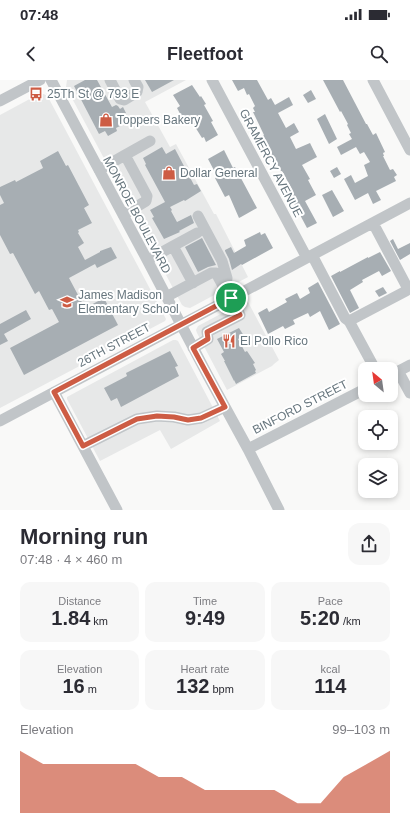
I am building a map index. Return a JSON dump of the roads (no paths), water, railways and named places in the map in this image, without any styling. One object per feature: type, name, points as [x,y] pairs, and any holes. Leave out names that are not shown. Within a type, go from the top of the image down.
[{"type":"street","points":[[0,101],[40,80]]},
{"type":"street","name":"MONROE BOULEVARD","points":[[51,80],[148,260],[180,325],[248,448],[279,510]]},
{"type":"street","points":[[110,80],[120,99],[124,100],[137,92],[138,87],[134,80]]},
{"type":"street","name":"GRAMERCY AVENUE","points":[[212,80],[309,256],[345,318],[349,321],[371,362]]},
{"type":"street","points":[[373,80],[410,150]]},
{"type":"street","points":[[99,170],[150,141]]},
{"type":"street","points":[[123,215],[146,201],[147,196],[125,155]]},
{"type":"street","name":"26TH STREET","points":[[0,421],[180,325],[207,310],[229,295],[309,256],[410,203]]},
{"type":"street","points":[[198,216],[222,261],[227,278],[229,295]]},
{"type":"street","points":[[349,321],[406,291],[407,287],[373,222]]},
{"type":"street","points":[[148,260],[198,233]]},
{"type":"street","points":[[173,246],[193,283]]},
{"type":"street","points":[[166,298],[211,273],[216,273],[240,315],[207,332],[208,339],[193,348]]},
{"type":"street","points":[[207,310],[216,327]]},
{"type":"street","points":[[398,371],[410,365]]},
{"type":"street","points":[[398,377],[410,394]]},
{"type":"street","points":[[54,392],[117,510]]},
{"type":"street","name":"BINFORD STREET","points":[[248,448],[358,393]]},
{"type":"street","points":[[83,446],[137,419],[157,416],[188,420],[201,418],[225,407]]},
{"type":"place","name":"25Th St @ 793 E","points":[[36,94]]},
{"type":"place","name":"Toppers Bakery","points":[[106,120]]},
{"type":"place","name":"Dollar General","points":[[169,173]]},
{"type":"place","name":"James Madison Elementary School","points":[[67,302]]},
{"type":"place","name":"El Pollo Rico","points":[[229,341]]}]
